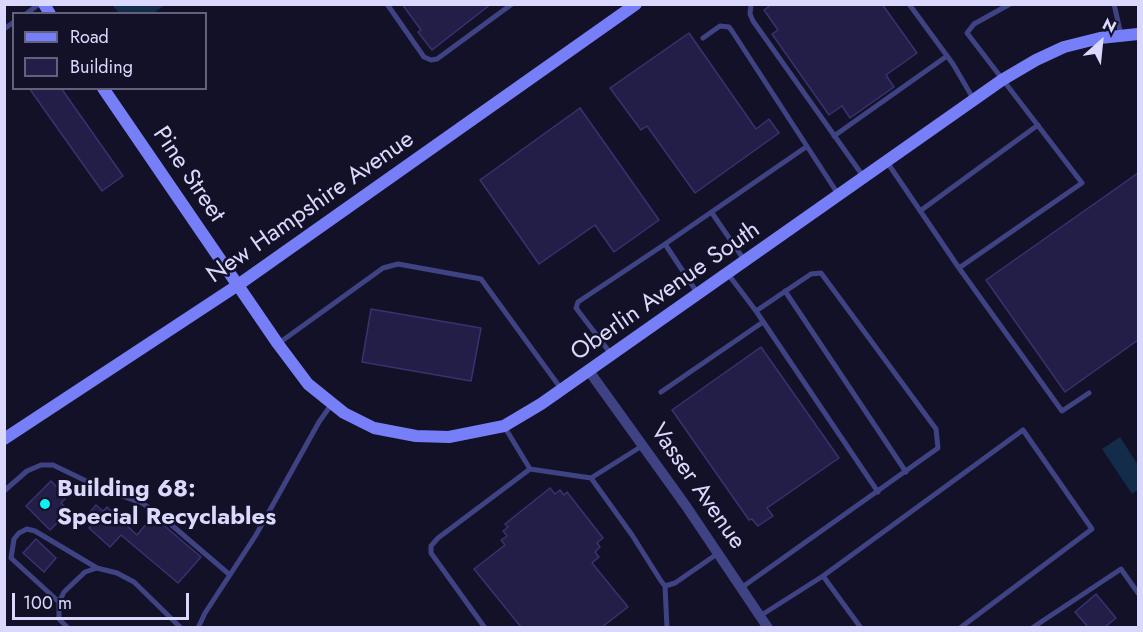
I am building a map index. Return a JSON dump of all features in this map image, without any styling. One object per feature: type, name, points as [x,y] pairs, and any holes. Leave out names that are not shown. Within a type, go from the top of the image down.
[{"type":"street","name":"New Hampshire Avenue","points":[[4,439],[238,285],[636,4]]},
{"type":"street","name":"Oberlin Avenue South","points":[[238,285],[308,384],[344,413],[374,428],[416,436],[449,437],[504,426],[612,356],[1002,80],[1036,60],[1064,48],[1082,42],[1138,34]]},
{"type":"street","name":"Pine Street","points":[[104,90],[238,285]]},
{"type":"street","name":"Vasser Avenue","points":[[589,371],[768,627]]},
{"type":"lane","points":[[387,4],[424,57],[431,60],[512,4]]},
{"type":"lane","points":[[499,4],[503,10]]},
{"type":"lane","points":[[752,4],[750,15],[753,21],[864,177]]},
{"type":"lane","points":[[909,4],[947,56],[974,100]]},
{"type":"lane","points":[[959,268],[1082,183],[967,33],[974,24],[1010,4]]},
{"type":"lane","points":[[1114,4],[1121,35]]},
{"type":"lane","points":[[703,38],[720,26],[729,27],[839,195]]},
{"type":"lane","points":[[834,136],[947,56]]},
{"type":"lane","points":[[920,212],[1038,125]]},
{"type":"lane","points":[[612,356],[576,308],[579,302],[806,147]]},
{"type":"lane","points":[[886,161],[959,268],[1062,411],[1089,393]]},
{"type":"lane","points":[[711,213],[746,262]]},
{"type":"lane","points":[[665,244],[698,294]]},
{"type":"lane","points":[[278,344],[383,268],[398,264],[481,279],[562,390]]},
{"type":"lane","points":[[741,588],[938,448],[936,429],[821,273],[811,274],[756,311]]},
{"type":"lane","points":[[728,274],[756,311],[878,492]]},
{"type":"lane","points":[[785,291],[906,472]]},
{"type":"lane","points":[[660,392],[763,322]]},
{"type":"lane","points":[[198,627],[256,535],[319,422],[332,405]]},
{"type":"lane","points":[[504,426],[530,469]]},
{"type":"lane","points":[[760,616],[823,576],[1023,430],[1092,528],[960,627]]},
{"type":"lane","points":[[485,627],[431,553],[432,542],[530,469],[591,478],[643,446]]},
{"type":"lane","points":[[4,491],[27,471],[41,465],[53,465],[107,491],[142,503],[161,516],[230,575]]},
{"type":"lane","points":[[591,478],[665,586],[667,627]]},
{"type":"lane","points":[[59,602],[8,559],[14,539],[27,529],[35,531],[97,568],[117,573],[134,582],[181,627]]},
{"type":"lane","points":[[665,586],[675,583],[717,554]]},
{"type":"lane","points":[[68,627],[59,619],[59,602],[64,592],[85,572],[97,568]]},
{"type":"lane","points":[[1032,627],[1121,569],[1138,592]]},
{"type":"lane","points":[[823,576],[861,627]]},
{"type":"water","points":[[112,5],[165,5],[155,12],[118,12]]},
{"type":"water","points":[[1120,437],[1138,465],[1138,490],[1132,494],[1102,449]]},
{"type":"building","points":[[402,4],[491,4],[432,50],[418,32],[421,30]]},
{"type":"building","points":[[772,4],[882,4],[917,53],[886,75],[894,87],[850,118],[842,106],[829,115],[772,34],[778,30],[764,10]]},
{"type":"building","points":[[689,33],[756,129],[769,119],[779,133],[695,193],[647,126],[641,130],[610,88]]},
{"type":"building","points":[[30,90],[62,90],[123,176],[102,191]]},
{"type":"building","points":[[580,108],[659,220],[614,252],[595,225],[539,264],[480,180]]},
{"type":"building","points":[[1138,173],[1138,340],[1065,392],[986,280]]},
{"type":"building","points":[[371,309],[481,328],[471,381],[362,362]]},
{"type":"building","points":[[761,347],[839,458],[767,508],[773,516],[758,526],[752,519],[749,520],[672,410]]},
{"type":"building","name":"Building 68: Special Recyclables","points":[[51,481],[67,497],[61,503],[69,511],[50,530],[26,506]]},
{"type":"building","points":[[550,488],[555,494],[560,490],[564,495],[567,492],[603,538],[597,543],[600,547],[595,552],[599,557],[592,563],[628,607],[602,627],[521,627],[474,569],[505,545],[501,540],[507,536],[503,531],[508,527],[505,524]]},
{"type":"building","points":[[96,505],[103,511],[107,507],[137,535],[153,516],[201,557],[178,583],[121,535],[110,547],[89,528],[92,524],[85,518]]},
{"type":"building","points":[[36,539],[56,558],[44,572],[23,553]]},
{"type":"building","points":[[1096,594],[1116,618],[1105,627],[1088,627],[1075,612]]},
{"type":"place","name":"Building 68: Special Recyclables","points":[[45,504]]}]
